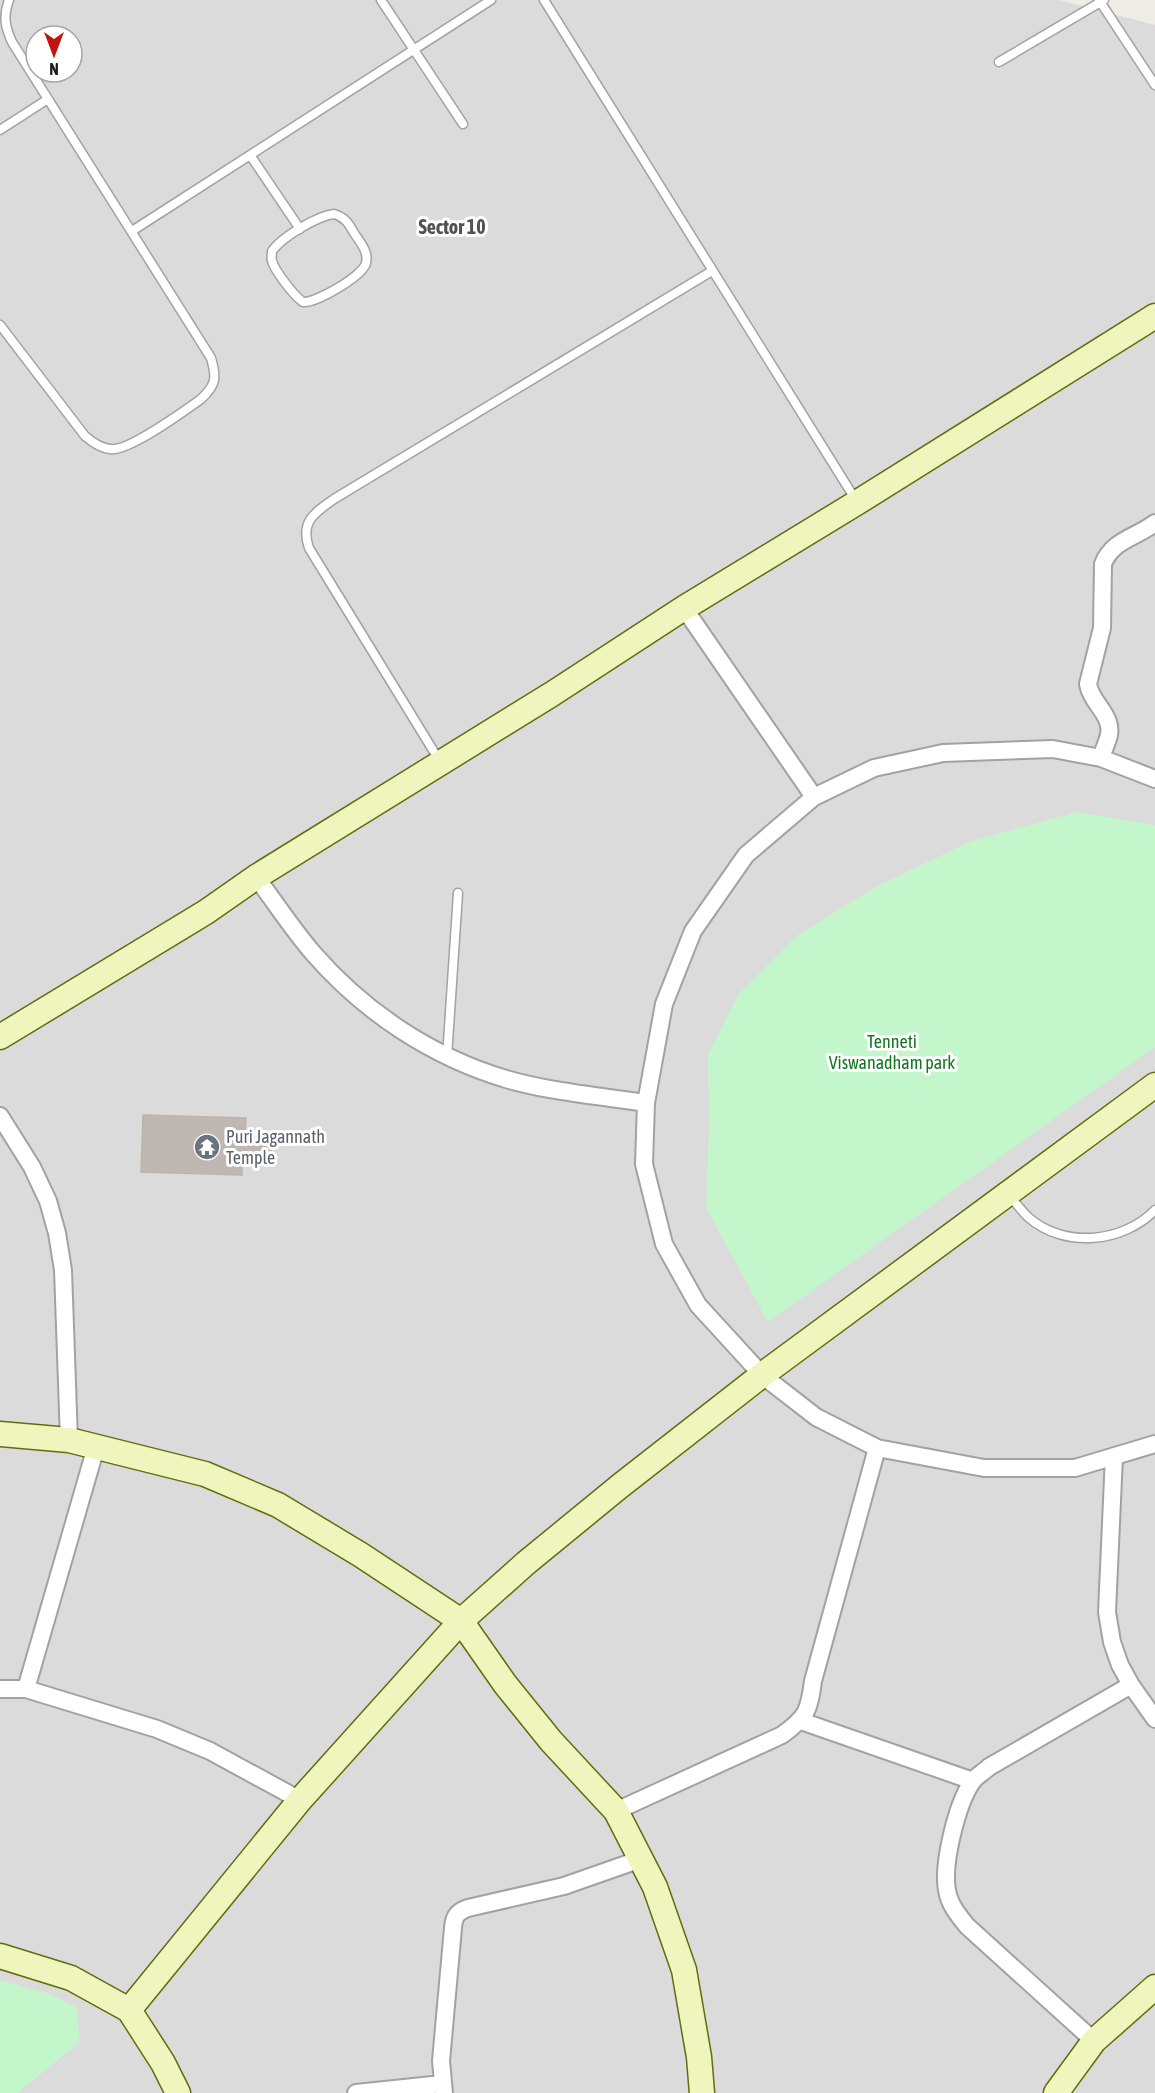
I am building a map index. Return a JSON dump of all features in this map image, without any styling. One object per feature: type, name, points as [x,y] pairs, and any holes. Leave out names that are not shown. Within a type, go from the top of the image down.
[{"type":"street","points":[[2,1033],[206,912],[256,877],[441,763],[684,608],[1154,320]]},
{"type":"street","points":[[1101,758],[1109,734],[1109,724],[1089,692],[1088,684],[1102,628],[1103,564],[1117,544],[1155,523]]},
{"type":"street","points":[[684,608],[814,797]]},
{"type":"street","points":[[1155,779],[1101,758],[1053,749],[943,753],[874,768],[814,797],[746,855],[693,931],[664,1004],[646,1103],[644,1164],[664,1244],[698,1305],[762,1375],[816,1417],[877,1448],[984,1468],[1075,1468],[1155,1444]]},
{"type":"street","points":[[256,877],[314,954],[349,989],[394,1026],[447,1058],[507,1079],[569,1092],[646,1103]]},
{"type":"street","points":[[129,2010],[300,1800],[460,1622],[526,1563],[620,1486],[762,1375],[1155,1085]]},
{"type":"street","points":[[0,1116],[32,1167],[48,1201],[57,1233],[63,1270],[69,1440]]},
{"type":"street","points":[[0,1434],[69,1440],[205,1474],[278,1505],[361,1555],[460,1622],[550,1741],[616,1811],[656,1887],[684,1970],[699,2057],[702,2093]]},
{"type":"street","points":[[26,1689],[96,1447]]},
{"type":"street","points":[[616,1811],[782,1735],[801,1721],[810,1703],[813,1681],[877,1448]]},
{"type":"street","points":[[1114,1455],[1107,1612],[1112,1642],[1120,1665],[1155,1719]]},
{"type":"street","points":[[1094,2041],[967,1926],[953,1910],[946,1890],[946,1864],[951,1837],[964,1797],[973,1781],[989,1767],[1131,1685]]},
{"type":"street","points":[[0,1689],[26,1689],[157,1730],[210,1751],[300,1800]]},
{"type":"street","points":[[801,1721],[973,1781]]},
{"type":"street","points":[[356,2093],[443,2089],[441,2061],[454,1918],[458,1912],[564,1886],[641,1859]]},
{"type":"street","points":[[0,1956],[71,1978],[129,2010],[163,2063],[178,2093]]},
{"type":"street","points":[[1056,2093],[1094,2041],[1155,1987]]},
{"type":"lane","points":[[0,325],[85,436],[97,445],[112,450],[128,446],[201,399],[211,389],[215,379],[211,358],[5,28],[5,11],[9,0]]},
{"type":"lane","points":[[381,0],[463,124]]},
{"type":"lane","points":[[132,231],[491,0]]},
{"type":"lane","points":[[544,0],[712,272],[858,502]]},
{"type":"lane","points":[[999,62],[1101,1],[1155,86]]},
{"type":"lane","points":[[0,130],[48,99]]},
{"type":"lane","points":[[250,155],[300,229]]},
{"type":"lane","points":[[327,215],[341,216],[366,250],[366,265],[363,270],[315,300],[303,302],[295,296],[275,267],[271,255],[276,247],[300,229],[327,215]]},
{"type":"lane","points":[[441,763],[309,548],[305,529],[310,519],[334,500],[712,272]]},
{"type":"lane","points":[[447,1058],[458,893]]},
{"type":"lane","points":[[1008,1195],[1029,1218],[1050,1230],[1071,1237],[1097,1239],[1121,1233],[1144,1221],[1155,1210]]},
{"type":"shaded area","points":[[0,0],[1059,0],[1155,25],[1155,2093],[0,2093]]},
{"type":"green space","name":"Tenneti Viswanadham park","points":[[1077,812],[1155,825],[1155,1047],[768,1322],[706,1208],[709,1126],[708,1055],[738,995],[798,935],[879,885],[972,841]]},
{"type":"green space","points":[[0,1980],[50,1994],[76,2007],[80,2042],[17,2093],[0,2093]]},
{"type":"building","name":"Puri Jagannath Temple","points":[[143,1115],[246,1118],[245,1136],[272,1137],[271,1158],[242,1157],[242,1175],[141,1172]]},
{"type":"place","name":"Puri Jagannath Temple","points":[[207,1147]]},
{"type":"district","name":"Sector 10","points":[[452,227]]}]
